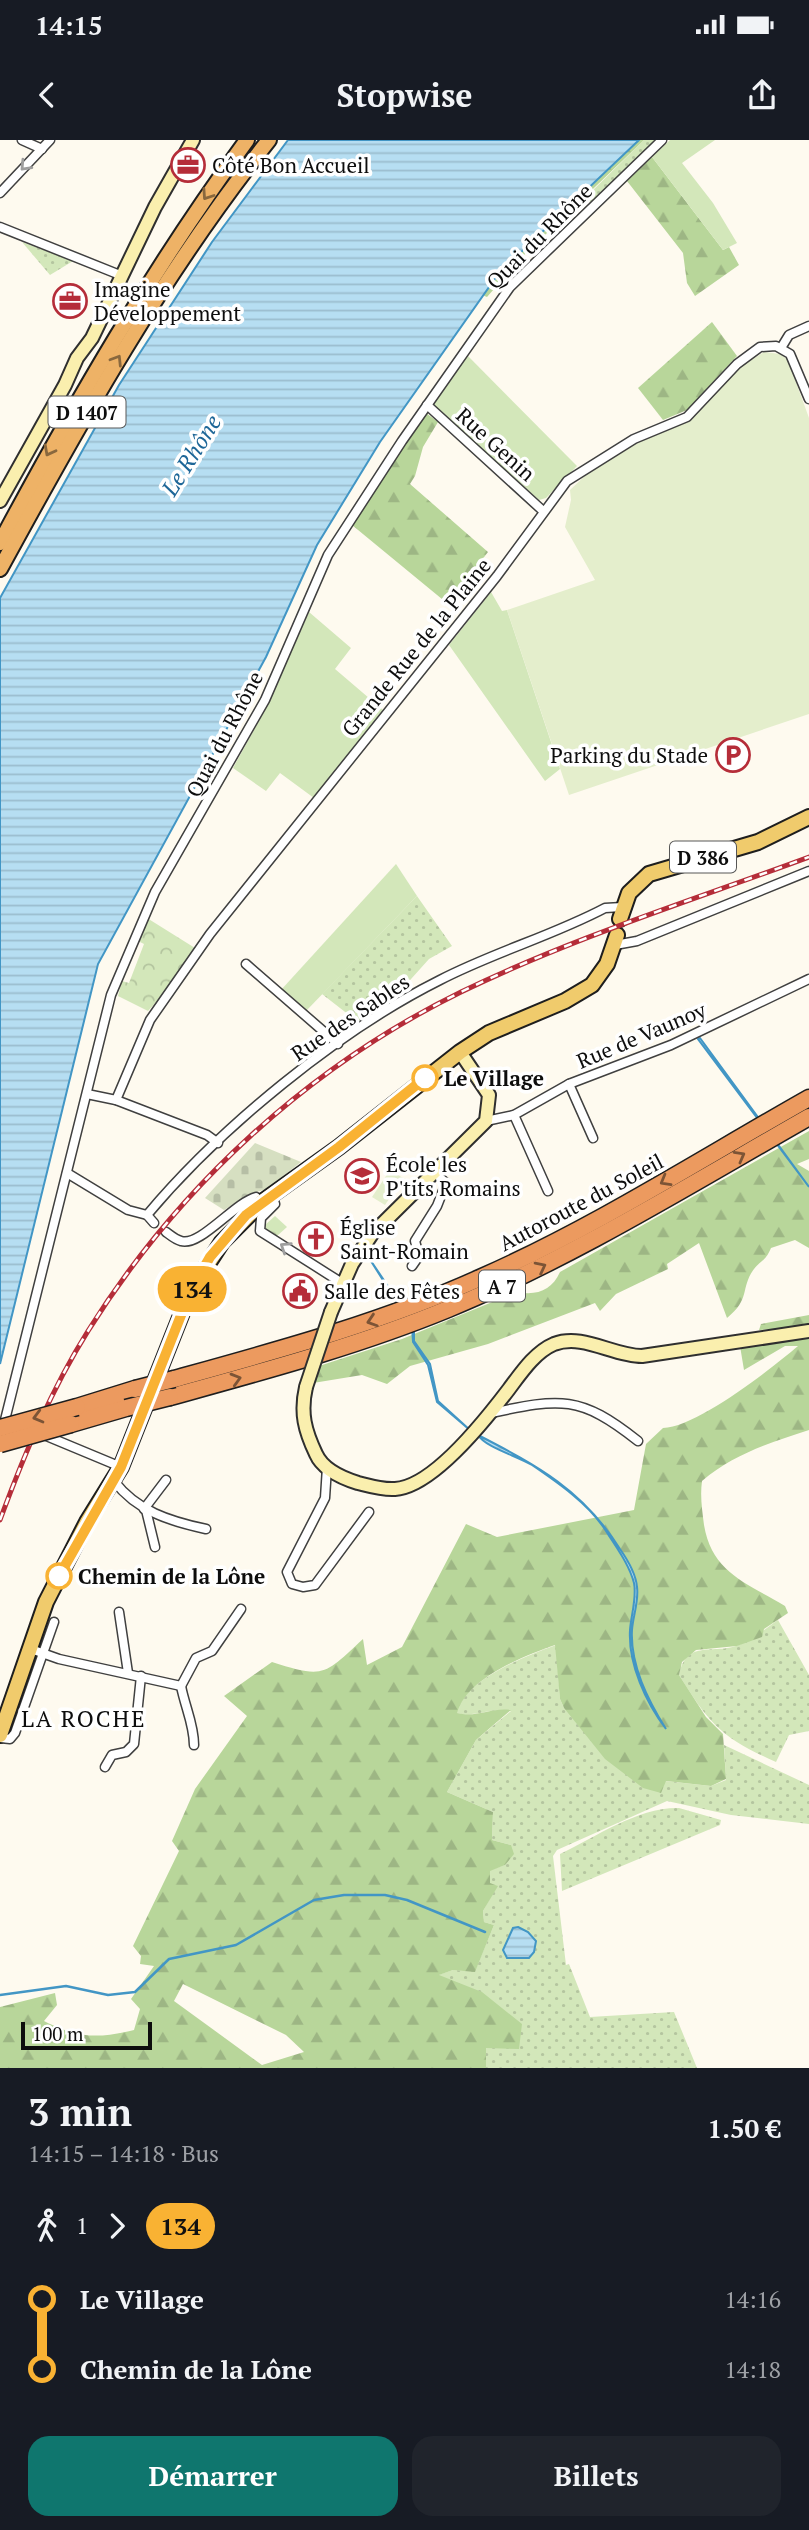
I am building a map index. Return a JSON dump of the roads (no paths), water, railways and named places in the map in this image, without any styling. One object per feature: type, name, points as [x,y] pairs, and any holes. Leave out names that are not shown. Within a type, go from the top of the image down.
[{"type":"highway","name":"D 1407","points":[[0,543],[79,396],[147,284],[247,140]]},
{"type":"highway","name":"D 1407","points":[[0,569],[113,366],[180,259],[270,140]]},
{"type":"highway","name":"Autoroute du Soleil","points":[[6,1423],[77,1407],[378,1319],[484,1277],[588,1224],[809,1098]]},
{"type":"highway","name":"Autoroute du Soleil","points":[[0,1442],[170,1397],[384,1334],[493,1290],[584,1244],[809,1117]]},
{"type":"main road","points":[[0,502],[65,385],[77,358],[92,338],[120,275],[193,140]]},
{"type":"main road","name":"D 386","points":[[621,913],[629,893],[649,874],[758,842],[809,817]]},
{"type":"main road","points":[[0,1736],[28,1648],[67,1559],[121,1467],[203,1268],[238,1224],[267,1198],[339,1147],[460,1052],[489,1033],[584,991],[603,973],[616,940]]},
{"type":"main road","points":[[460,1052],[489,1095],[486,1121],[372,1234],[342,1283],[306,1387],[303,1412],[305,1431],[318,1461],[340,1477],[373,1487],[397,1489],[433,1473],[491,1413],[532,1360],[559,1343],[587,1343],[622,1355],[642,1356],[809,1331]]},
{"type":"street","points":[[22,140],[41,149]]},
{"type":"street","points":[[0,193],[50,140]]},
{"type":"street","name":"Quai du Rhône","points":[[0,1442],[111,995],[145,912],[265,701],[328,555],[427,405],[510,286],[662,140]]},
{"type":"street","points":[[0,227],[120,275]]},
{"type":"street","points":[[809,326],[789,334],[781,348],[797,366],[809,399]]},
{"type":"street","name":"Grande Rue de la Plaine","points":[[117,1100],[150,1020],[210,934],[497,576],[542,510],[567,481],[585,467],[634,439],[687,417],[754,350],[765,346],[781,348]]},
{"type":"street","name":"Rue Genin","points":[[427,405],[542,510]]},
{"type":"street","points":[[616,940],[636,941],[809,871]]},
{"type":"street","name":"Rue des Sables","points":[[147,1215],[218,1143],[270,1097],[338,1044],[393,1006],[481,959],[605,908],[621,913]]},
{"type":"street","points":[[246,964],[338,1044]]},
{"type":"street","name":"Rue de Vaunoy","points":[[486,1121],[514,1115],[569,1084],[671,1045],[809,979]]},
{"type":"street","points":[[569,1084],[593,1138]]},
{"type":"street","points":[[87,1094],[117,1100],[207,1135],[218,1143]]},
{"type":"street","points":[[514,1115],[548,1191]]},
{"type":"street","points":[[67,1173],[128,1210],[147,1215],[155,1223]]},
{"type":"street","points":[[412,1266],[419,1256],[415,1241],[437,1206],[446,1182],[435,1173]]},
{"type":"street","points":[[166,1232],[180,1241],[198,1238],[225,1214],[250,1199],[267,1198],[275,1203],[261,1218],[260,1231],[342,1283]]},
{"type":"street","points":[[491,1413],[542,1402],[585,1406],[608,1417],[638,1441]]},
{"type":"street","points":[[44,1435],[121,1467]]},
{"type":"street","points":[[327,1468],[325,1498],[287,1572],[292,1584],[303,1587],[314,1585],[369,1512]]},
{"type":"street","points":[[114,1480],[130,1499],[145,1509],[165,1519],[206,1529]]},
{"type":"street","points":[[145,1509],[166,1480]]},
{"type":"street","points":[[145,1509],[155,1548]]},
{"type":"street","points":[[194,1745],[193,1722],[185,1705],[181,1686],[196,1658],[212,1651],[241,1609]]},
{"type":"street","points":[[119,1612],[128,1673]]},
{"type":"street","points":[[0,1736],[13,1736],[54,1622]]},
{"type":"street","points":[[28,1648],[181,1686]]},
{"type":"street","points":[[105,1767],[111,1755],[126,1752],[134,1744],[141,1676]]},
{"type":"water","name":"Le Rhône","points":[[288,140],[639,140],[499,273],[380,442],[317,545],[266,657],[98,964],[0,1364],[0,598],[119,385],[212,242]]},
{"type":"water","points":[[700,1038],[809,1187],[698,1039]]},
{"type":"water","points":[[369,1258],[414,1325],[414,1341],[430,1364],[438,1401],[471,1431],[437,1402],[428,1365],[413,1342],[412,1326]]},
{"type":"water","points":[[478,1435],[540,1469],[558,1481],[591,1511],[606,1528],[623,1553],[637,1587],[632,1643],[637,1669],[666,1729],[645,1695],[635,1669],[630,1643],[634,1583],[618,1549],[599,1521],[572,1494],[532,1465],[494,1447]]},
{"type":"water","points":[[518,1927],[528,1932],[536,1941],[534,1952],[529,1958],[507,1958],[503,1950],[513,1928]]},
{"type":"waterway","points":[[0,1995],[66,1986],[108,1995],[135,1992],[169,1959],[236,1945],[314,1900],[344,1895],[385,1895],[407,1900],[485,1932]]},
{"type":"railway","points":[[0,1520],[29,1447],[62,1376],[124,1278],[205,1180],[299,1094],[351,1056],[405,1022],[503,972],[633,920],[809,857]]},
{"type":"place","name":"Côté Bon Accueil","points":[[188,165]]},
{"type":"place","name":"Imagine Développement","points":[[70,301]]},
{"type":"place","name":"Parking du Stade","points":[[733,755]]},
{"type":"place","name":"Le Village","points":[[425,1078]]},
{"type":"place","name":"École les P'tits Romains","points":[[362,1176]]},
{"type":"place","name":"Église Saint-Romain","points":[[316,1239]]},
{"type":"place","name":"Salle des Fêtes","points":[[300,1291]]},
{"type":"place","name":"Chemin de la Lône","points":[[59,1576]]},
{"type":"district","name":"LA ROCHE","points":[[84,1718]]}]
